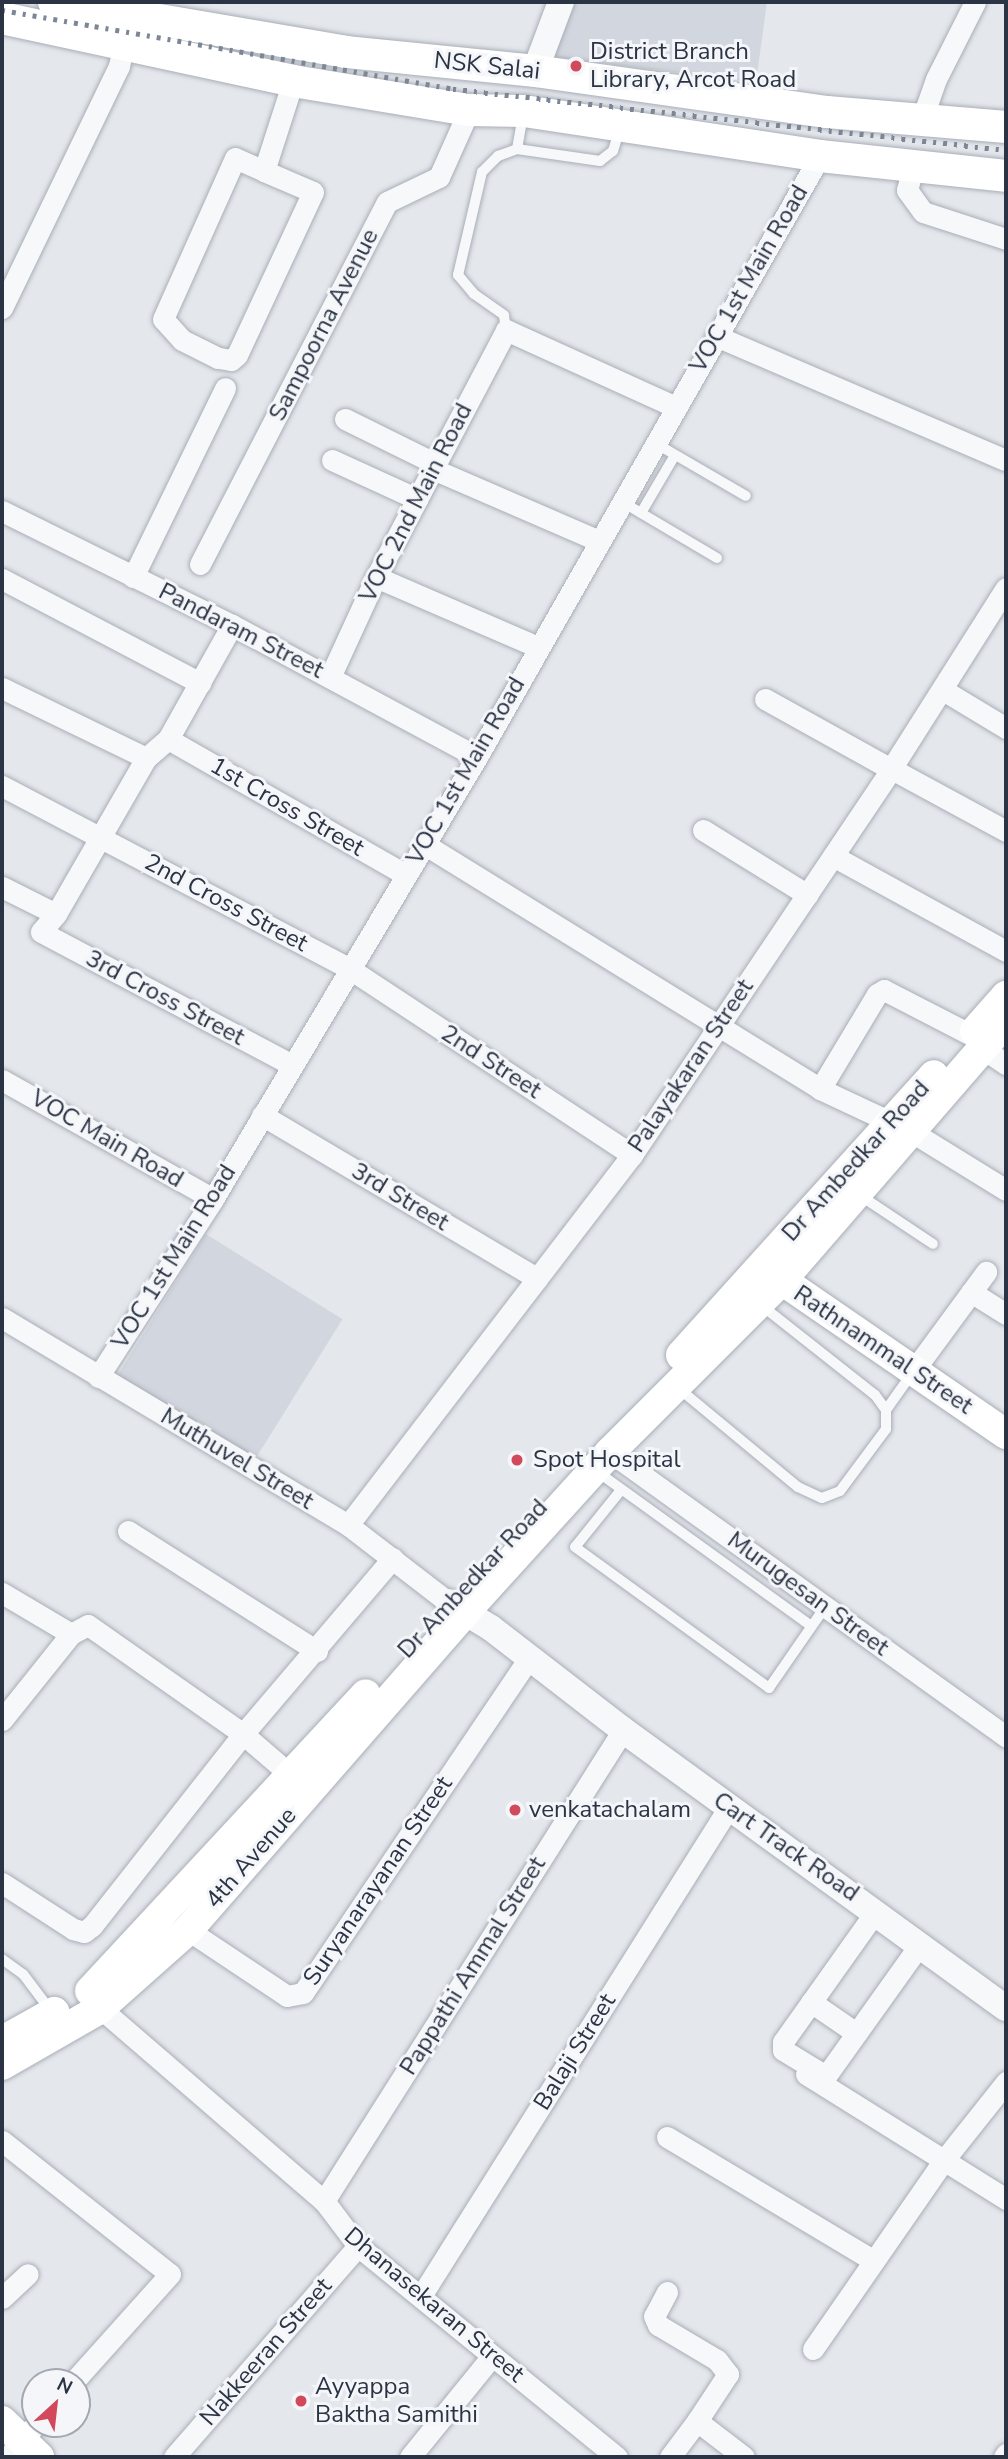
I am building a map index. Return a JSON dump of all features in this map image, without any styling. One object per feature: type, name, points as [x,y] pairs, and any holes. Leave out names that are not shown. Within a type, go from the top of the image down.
[{"type":"main road","name":"NSK Salai","points":[[54,2],[138,21],[345,52],[536,71],[827,112],[1006,127]]},
{"type":"main road","points":[[2,18],[138,21],[293,81],[424,103],[469,110],[524,111],[820,156],[1006,176]]},
{"type":"main road","points":[[424,103],[433,60]]},
{"type":"main road","name":"Dr Ambedkar Road","points":[[2,2041],[53,2013],[92,2001],[97,1987],[771,1273],[976,1042],[1006,996]]},
{"type":"main road","name":"Dr Ambedkar Road","points":[[976,1042],[1006,1021]]},
{"type":"main road","name":"Dr Ambedkar Road","points":[[457,1607],[759,1303],[771,1273],[858,1194],[902,1127]]},
{"type":"main road","name":"Rathnammal Street","points":[[771,1273],[1006,1434]]},
{"type":"main road","name":"4th Avenue","points":[[2,2065],[188,1930],[457,1607]]},
{"type":"street","points":[[536,71],[561,2]]},
{"type":"street","points":[[922,119],[975,2]]},
{"type":"street","points":[[2,308],[138,21]]},
{"type":"street","points":[[264,171],[293,81]]},
{"type":"street","name":"Sampoorna Avenue","points":[[200,564],[387,202],[439,177],[469,110]]},
{"type":"street","name":"VOC 1st Main Road","points":[[98,1377],[212,1199],[290,1064],[350,969],[477,757],[599,541],[632,508],[655,443],[820,156]]},
{"type":"street","points":[[235,158],[264,171],[313,192],[237,355],[230,359],[218,358],[182,340],[163,319],[235,158]]},
{"type":"street","points":[[914,164],[907,190],[923,212],[1006,239]]},
{"type":"street","points":[[506,330],[676,407]]},
{"type":"street","name":"VOC 2nd Main Road","points":[[330,677],[376,577],[506,330]]},
{"type":"street","points":[[716,336],[1006,460]]},
{"type":"street","points":[[134,577],[225,388]]},
{"type":"street","points":[[345,419],[435,466],[599,541]]},
{"type":"street","points":[[332,460],[417,499]]},
{"type":"street","name":"Pandaram Street","points":[[2,512],[232,625],[477,757]]},
{"type":"street","points":[[376,577],[538,648]]},
{"type":"street","points":[[2,579],[200,683]]},
{"type":"street","name":"Palayakaran Street","points":[[348,1525],[632,1155],[715,1027],[808,894],[943,690],[999,619],[1006,588]]},
{"type":"street","points":[[2,887],[56,914],[146,758],[168,739],[232,625]]},
{"type":"street","points":[[2,688],[146,758]]},
{"type":"street","points":[[943,690],[1006,728]]},
{"type":"street","points":[[765,699],[1006,831]]},
{"type":"street","name":"1st Cross Street","points":[[168,739],[406,875]]},
{"type":"street","name":"2nd Cross Street","points":[[2,786],[102,836],[350,969]]},
{"type":"street","points":[[703,830],[808,894]]},
{"type":"street","points":[[424,844],[715,1027],[820,1089],[902,1127],[1006,1189]]},
{"type":"street","points":[[833,856],[1006,951]]},
{"type":"street","name":"3rd Cross Street","points":[[56,914],[41,932],[290,1064]]},
{"type":"street","name":"2nd Street","points":[[350,969],[632,1155]]},
{"type":"street","points":[[820,1089],[877,994],[884,989],[976,1042],[1006,1064]]},
{"type":"street","name":"VOC Main Road","points":[[2,1080],[212,1199]]},
{"type":"street","name":"3rd Street","points":[[262,1115],[537,1278]]},
{"type":"street","points":[[914,1370],[986,1272]]},
{"type":"street","points":[[971,1292],[1006,1314]]},
{"type":"street","name":"Muthuvel Street","points":[[2,1318],[348,1525],[457,1607]]},
{"type":"street","name":"Murugesan Street","points":[[602,1461],[825,1607],[1006,1737]]},
{"type":"street","points":[[128,1531],[317,1651]]},
{"type":"street","points":[[2,1883],[84,1932],[243,1734],[317,1651],[393,1558]]},
{"type":"street","points":[[2,1593],[71,1634]]},
{"type":"street","name":"Cart Track Road","points":[[457,1607],[1006,2008]]},
{"type":"street","points":[[2,1720],[71,1634],[88,1625],[243,1734],[293,1777]]},
{"type":"street","name":"Suryanarayanan Street","points":[[188,1930],[288,1996],[303,1993],[529,1658]]},
{"type":"street","name":"Pappathi Ammal Street","points":[[324,2201],[623,1730]]},
{"type":"street","name":"Balaji Street","points":[[421,2296],[729,1807]]},
{"type":"street","points":[[876,1911],[783,2042],[783,2050],[824,2077],[920,1944]]},
{"type":"street","name":"Dhanasekaran Street","points":[[92,2001],[324,2201],[358,2246],[617,2457]]},
{"type":"street","points":[[811,2002],[856,2034]]},
{"type":"street","points":[[780,2058],[1006,2199]]},
{"type":"street","points":[[813,2349],[944,2160],[1006,2082]]},
{"type":"street","points":[[667,2137],[874,2262]]},
{"type":"street","points":[[2,2141],[176,2266],[85,2368]]},
{"type":"street","name":"Nakkeeran Street","points":[[174,2457],[358,2246]]},
{"type":"street","points":[[3,2296],[28,2274]]},
{"type":"street","points":[[667,2292],[654,2320],[717,2360],[728,2374],[670,2457]]},
{"type":"street","points":[[410,2457],[492,2356]]},
{"type":"street","points":[[697,2421],[744,2457]]},
{"type":"lane","points":[[517,149],[524,111]]},
{"type":"lane","points":[[506,330],[504,315],[474,295],[458,275],[477,183],[488,164],[517,149],[600,161],[613,151],[620,125]]},
{"type":"lane","points":[[655,443],[746,496]]},
{"type":"lane","points":[[675,455],[632,508],[717,558]]},
{"type":"lane","points":[[858,1194],[933,1244]]},
{"type":"lane","points":[[676,1386],[797,1488],[822,1499],[840,1491],[886,1429],[886,1410],[876,1395],[759,1303]]},
{"type":"lane","points":[[886,1410],[914,1370]]},
{"type":"lane","points":[[602,1461],[621,1490],[811,1626]]},
{"type":"lane","points":[[621,1490],[575,1547],[769,1688],[825,1607]]},
{"type":"lane","points":[[2,1959],[23,1974],[53,2013]]},
{"type":"shaded area","points":[[573,2],[767,2],[756,82],[551,57]]},
{"type":"shaded area","points":[[206,1234],[343,1319],[251,1465],[115,1380]]},
{"type":"railway","points":[[2,10],[453,89],[1006,150]]},
{"type":"place","name":"District Branch Library, Arcot Road","points":[[576,66]]},
{"type":"place","name":"Spot Hospital","points":[[517,1460]]},
{"type":"place","name":"venkatachalam","points":[[515,1810]]},
{"type":"place","name":"Ayyappa Baktha Samithi","points":[[301,2401]]}]
